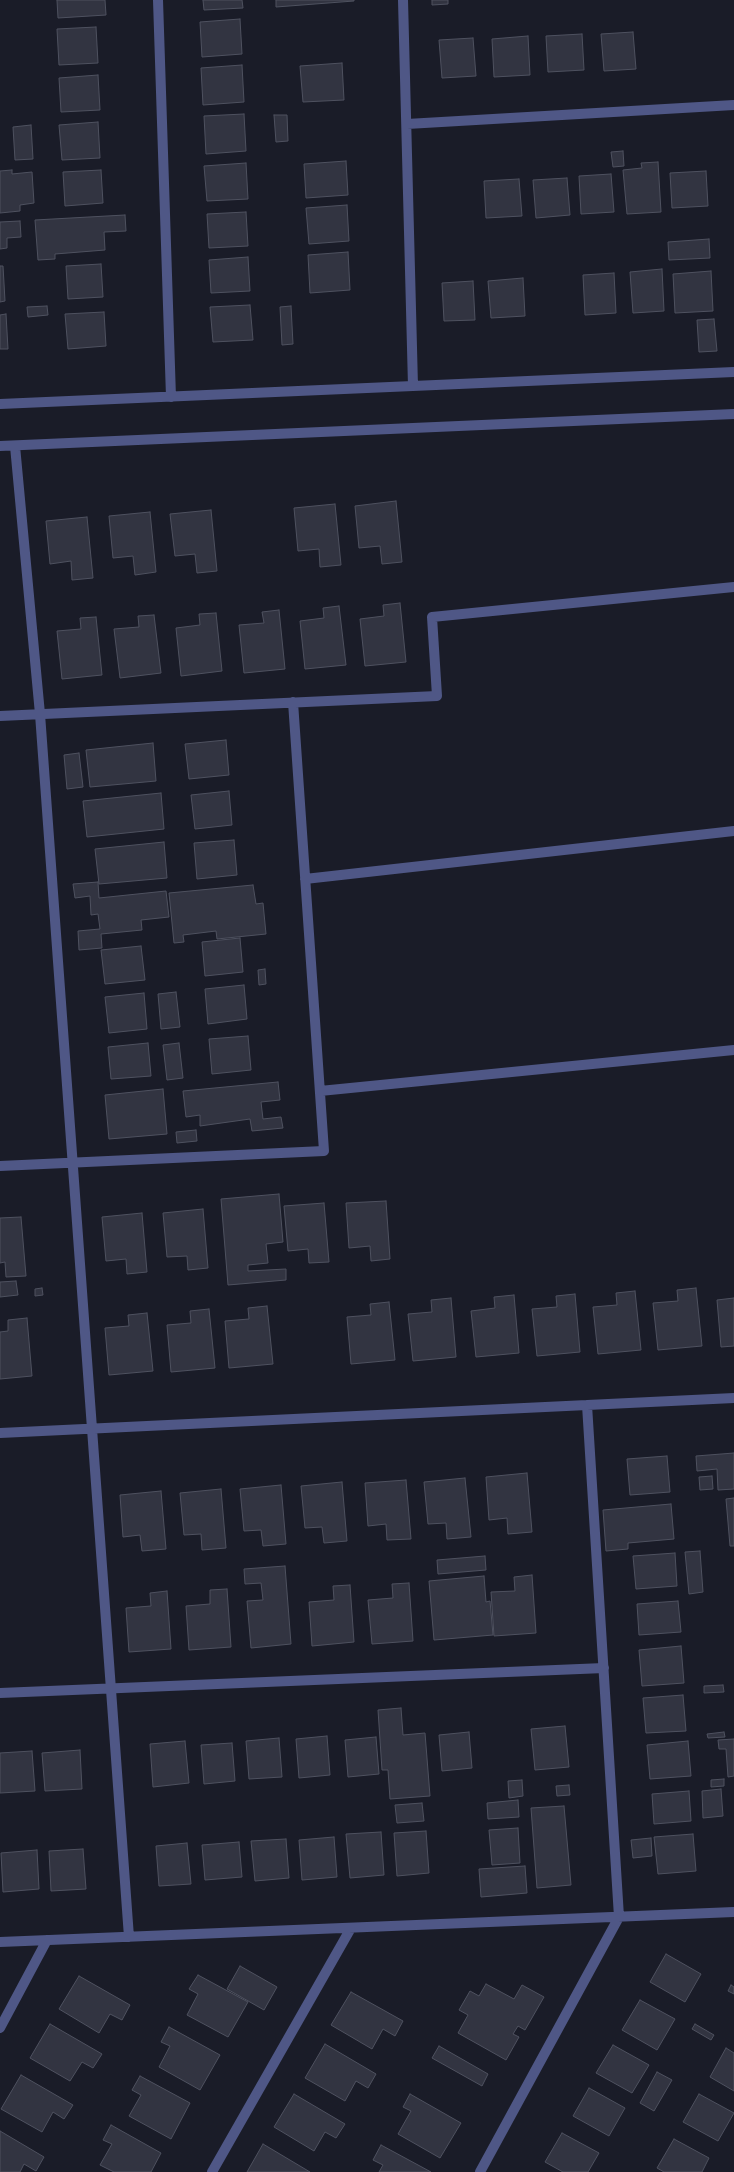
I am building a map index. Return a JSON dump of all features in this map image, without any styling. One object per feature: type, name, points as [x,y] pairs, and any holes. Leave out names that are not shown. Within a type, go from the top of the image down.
[{"type":"street","points":[[158,0],[171,397]]},
{"type":"street","points":[[403,0],[413,386]]},
{"type":"street","points":[[407,124],[734,104]]},
{"type":"street","points":[[0,404],[734,372]]},
{"type":"street","points":[[0,446],[734,414]]},
{"type":"street","points":[[15,446],[40,714],[129,1937]]},
{"type":"street","points":[[0,716],[438,696],[432,616],[734,587]]},
{"type":"street","points":[[0,1166],[324,1151],[293,702]]},
{"type":"street","points":[[305,879],[734,831]]},
{"type":"street","points":[[320,1091],[734,1050]]},
{"type":"street","points":[[0,1433],[734,1398]]},
{"type":"street","points":[[480,2172],[619,1917],[587,1405]]},
{"type":"street","points":[[0,1693],[604,1668]]},
{"type":"street","points":[[0,1942],[734,1912]]},
{"type":"street","points":[[212,2172],[351,1928]]},
{"type":"street","points":[[0,2028],[47,1940]]},
{"type":"building","points":[[57,0],[105,0],[106,15],[58,18]]},
{"type":"building","points":[[203,0],[242,0],[243,8],[204,10]]},
{"type":"building","points":[[276,0],[354,0],[354,1],[276,7]]},
{"type":"building","points":[[432,0],[448,0],[448,4],[432,5]]},
{"type":"building","points":[[240,19],[242,54],[202,57],[200,22]]},
{"type":"building","points":[[96,27],[98,63],[59,65],[57,29]]},
{"type":"building","points":[[633,32],[636,69],[604,71],[601,34]]},
{"type":"building","points":[[582,34],[584,70],[548,72],[546,36]]},
{"type":"building","points":[[528,36],[530,75],[494,77],[492,39]]},
{"type":"building","points":[[473,38],[476,76],[442,78],[439,40]]},
{"type":"building","points":[[342,63],[344,100],[303,102],[300,66]]},
{"type":"building","points":[[242,65],[244,102],[203,105],[201,68]]},
{"type":"building","points":[[98,75],[100,110],[61,112],[59,78]]},
{"type":"building","points":[[244,114],[246,151],[206,154],[204,116]]},
{"type":"building","points":[[274,115],[287,115],[288,141],[276,142]]},
{"type":"building","points":[[98,122],[100,158],[62,160],[59,125]]},
{"type":"building","points":[[31,125],[33,159],[15,160],[13,127]]},
{"type":"building","points":[[623,151],[624,166],[613,167],[611,152]]},
{"type":"building","points":[[346,161],[348,195],[306,198],[304,164]]},
{"type":"building","points":[[658,162],[661,212],[627,214],[623,170],[642,168],[641,163]]},
{"type":"building","points":[[246,163],[248,199],[207,201],[204,166]]},
{"type":"building","points":[[12,170],[12,174],[32,172],[34,203],[20,205],[20,211],[0,213],[0,171]]},
{"type":"building","points":[[101,170],[103,203],[65,206],[63,172]]},
{"type":"building","points":[[706,171],[708,206],[672,208],[670,173]]},
{"type":"building","points":[[611,174],[614,212],[581,214],[579,176]]},
{"type":"building","points":[[567,178],[570,215],[536,218],[533,180]]},
{"type":"building","points":[[519,179],[522,216],[486,218],[484,181]]},
{"type":"building","points":[[347,205],[349,241],[309,244],[306,208]]},
{"type":"building","points":[[246,212],[248,246],[209,248],[207,214]]},
{"type":"building","points":[[125,215],[126,231],[104,232],[105,250],[55,254],[55,259],[38,260],[35,220]]},
{"type":"building","points":[[20,221],[21,237],[7,238],[7,248],[0,249],[0,222]]},
{"type":"building","points":[[709,239],[710,258],[669,260],[668,242]]},
{"type":"building","points":[[348,252],[350,290],[310,293],[308,255]]},
{"type":"building","points":[[248,257],[250,291],[211,293],[209,260]]},
{"type":"building","points":[[101,264],[103,297],[68,299],[66,266]]},
{"type":"building","points":[[0,266],[3,266],[5,301],[0,302]]},
{"type":"building","points":[[662,269],[664,311],[633,313],[630,272]]},
{"type":"building","points":[[711,271],[713,311],[675,313],[673,274]]},
{"type":"building","points":[[614,273],[616,313],[585,315],[583,275]]},
{"type":"building","points":[[523,278],[525,316],[491,318],[488,281]]},
{"type":"building","points":[[473,281],[475,320],[444,321],[442,283]]},
{"type":"building","points":[[250,305],[253,340],[213,342],[210,307]]},
{"type":"building","points":[[47,306],[48,315],[28,317],[27,307]]},
{"type":"building","points":[[291,306],[293,344],[282,345],[280,307]]},
{"type":"building","points":[[104,312],[106,346],[68,349],[65,314]]},
{"type":"building","points":[[6,314],[8,349],[0,349],[0,315]]},
{"type":"building","points":[[714,319],[717,351],[699,352],[697,320]]},
{"type":"building","points":[[396,501],[402,562],[382,564],[380,546],[359,548],[355,506]]},
{"type":"building","points":[[335,504],[341,565],[320,567],[319,549],[298,551],[294,508]]},
{"type":"building","points":[[211,510],[217,571],[197,573],[195,554],[175,556],[170,514]]},
{"type":"building","points":[[150,512],[156,572],[135,575],[133,556],[113,558],[109,516]]},
{"type":"building","points":[[87,517],[93,578],[72,580],[71,561],[50,564],[46,521]]},
{"type":"building","points":[[400,603],[406,662],[365,666],[360,619],[384,616],[383,605]]},
{"type":"building","points":[[339,606],[346,665],[305,669],[300,621],[324,618],[323,608]]},
{"type":"building","points":[[279,610],[285,669],[244,673],[239,625],[264,623],[262,612]]},
{"type":"building","points":[[216,613],[222,671],[181,676],[176,628],[200,625],[199,614]]},
{"type":"building","points":[[154,615],[161,673],[120,678],[114,629],[139,627],[138,616]]},
{"type":"building","points":[[96,617],[102,675],[62,679],[57,631],[81,629],[80,618]]},
{"type":"building","points":[[226,740],[229,775],[189,779],[185,744]]},
{"type":"building","points":[[153,743],[156,781],[90,787],[86,750]]},
{"type":"building","points":[[79,753],[83,787],[67,789],[64,755]]},
{"type":"building","points":[[229,791],[232,825],[195,829],[191,795]]},
{"type":"building","points":[[161,793],[164,829],[87,837],[83,801]]},
{"type":"building","points":[[234,840],[237,875],[197,879],[194,843]]},
{"type":"building","points":[[164,842],[167,878],[99,884],[95,849]]},
{"type":"building","points":[[98,882],[99,898],[166,891],[169,917],[141,920],[142,930],[101,934],[102,948],[79,950],[78,931],[100,929],[98,914],[91,915],[90,896],[75,898],[73,884]]},
{"type":"building","points":[[253,885],[256,904],[263,903],[266,934],[217,939],[216,931],[183,935],[184,942],[174,943],[169,893]]},
{"type":"building","points":[[240,938],[243,972],[205,976],[202,942]]},
{"type":"building","points":[[141,946],[145,980],[105,984],[101,950]]},
{"type":"building","points":[[265,969],[266,984],[259,985],[258,970]]},
{"type":"building","points":[[244,985],[247,1019],[208,1024],[205,989]]},
{"type":"building","points":[[176,992],[180,1027],[161,1029],[158,994]]},
{"type":"building","points":[[144,993],[147,1029],[109,1033],[105,997]]},
{"type":"building","points":[[248,1036],[251,1070],[212,1074],[209,1039]]},
{"type":"building","points":[[148,1043],[151,1076],[111,1079],[108,1047]]},
{"type":"building","points":[[179,1043],[183,1078],[167,1080],[163,1045]]},
{"type":"building","points":[[278,1082],[280,1100],[261,1102],[263,1119],[281,1117],[283,1128],[252,1131],[250,1119],[200,1126],[200,1115],[186,1117],[183,1091]]},
{"type":"building","points":[[163,1089],[167,1134],[109,1139],[105,1095]]},
{"type":"building","points":[[196,1130],[197,1141],[177,1143],[176,1132]]},
{"type":"building","points":[[279,1194],[283,1242],[266,1244],[268,1263],[248,1265],[248,1271],[286,1269],[286,1280],[228,1285],[221,1199]]},
{"type":"building","points":[[386,1201],[390,1259],[371,1261],[370,1246],[349,1248],[346,1203]]},
{"type":"building","points":[[324,1203],[329,1262],[309,1263],[308,1249],[288,1251],[284,1206]]},
{"type":"building","points":[[203,1209],[208,1268],[188,1270],[187,1256],[167,1257],[163,1213]]},
{"type":"building","points":[[142,1213],[147,1272],[127,1274],[126,1259],[106,1261],[102,1217]]},
{"type":"building","points":[[21,1217],[26,1276],[6,1277],[5,1262],[0,1263],[0,1218]]},
{"type":"building","points":[[16,1281],[18,1295],[0,1297],[0,1282]]},
{"type":"building","points":[[42,1288],[43,1295],[35,1296],[35,1289]]},
{"type":"building","points":[[696,1288],[702,1346],[658,1350],[653,1303],[678,1301],[677,1290]]},
{"type":"building","points":[[635,1291],[641,1350],[598,1354],[593,1307],[617,1305],[616,1293]]},
{"type":"building","points":[[575,1294],[580,1352],[537,1356],[532,1309],[557,1307],[556,1296]]},
{"type":"building","points":[[514,1295],[519,1353],[476,1357],[471,1311],[495,1308],[494,1297]]},
{"type":"building","points":[[451,1298],[456,1357],[413,1361],[408,1314],[432,1312],[431,1300]]},
{"type":"building","points":[[734,1298],[734,1346],[721,1347],[717,1300]]},
{"type":"building","points":[[389,1302],[395,1360],[351,1364],[347,1317],[371,1315],[370,1304]]},
{"type":"building","points":[[267,1306],[273,1364],[229,1368],[225,1321],[249,1319],[248,1308]]},
{"type":"building","points":[[209,1309],[215,1368],[171,1372],[167,1325],[191,1323],[190,1311]]},
{"type":"building","points":[[147,1313],[153,1371],[109,1375],[105,1328],[129,1326],[128,1315]]},
{"type":"building","points":[[27,1318],[32,1376],[0,1379],[0,1332],[8,1331],[8,1320]]},
{"type":"building","points":[[734,1453],[734,1489],[718,1490],[717,1469],[697,1471],[696,1456]]},
{"type":"building","points":[[667,1456],[670,1492],[630,1495],[627,1459]]},
{"type":"building","points":[[527,1473],[532,1532],[508,1534],[507,1518],[489,1520],[486,1477]]},
{"type":"building","points":[[712,1476],[713,1489],[700,1490],[699,1477]]},
{"type":"building","points":[[465,1478],[471,1537],[447,1539],[446,1523],[428,1524],[424,1482]]},
{"type":"building","points":[[406,1480],[411,1539],[387,1540],[386,1524],[368,1526],[365,1483]]},
{"type":"building","points":[[342,1482],[347,1541],[324,1543],[322,1527],[305,1528],[301,1486]]},
{"type":"building","points":[[281,1485],[286,1544],[263,1546],[261,1530],[244,1531],[240,1489]]},
{"type":"building","points":[[221,1489],[226,1548],[202,1550],[201,1534],[184,1535],[180,1493]]},
{"type":"building","points":[[161,1491],[166,1549],[142,1551],[140,1535],[123,1537],[120,1495]]},
{"type":"building","points":[[734,1498],[734,1546],[730,1546],[726,1499]]},
{"type":"building","points":[[671,1504],[674,1539],[628,1543],[628,1549],[606,1551],[603,1510]]},
{"type":"building","points":[[700,1551],[703,1592],[689,1594],[685,1552]]},
{"type":"building","points":[[675,1553],[677,1586],[636,1589],[633,1556]]},
{"type":"building","points":[[485,1556],[486,1570],[438,1574],[437,1560]]},
{"type":"building","points":[[285,1566],[291,1644],[251,1648],[247,1601],[263,1600],[261,1583],[245,1584],[244,1569]]},
{"type":"building","points":[[532,1575],[536,1633],[494,1636],[491,1592],[515,1591],[514,1577]]},
{"type":"building","points":[[484,1576],[486,1602],[490,1601],[493,1635],[434,1640],[429,1581]]},
{"type":"building","points":[[409,1583],[413,1641],[372,1644],[368,1600],[393,1598],[392,1584]]},
{"type":"building","points":[[350,1585],[354,1642],[312,1646],[309,1602],[334,1600],[333,1586]]},
{"type":"building","points":[[227,1589],[231,1647],[189,1650],[186,1606],[210,1604],[210,1590]]},
{"type":"building","points":[[167,1591],[171,1649],[129,1652],[126,1608],[151,1606],[150,1593]]},
{"type":"building","points":[[678,1601],[681,1632],[639,1635],[637,1604]]},
{"type":"building","points":[[681,1646],[684,1683],[642,1686],[639,1650]]},
{"type":"building","points":[[723,1685],[724,1692],[704,1693],[704,1686]]},
{"type":"building","points":[[683,1695],[686,1731],[646,1733],[643,1698]]},
{"type":"building","points":[[401,1708],[403,1735],[425,1733],[430,1796],[390,1799],[388,1770],[382,1770],[378,1710]]},
{"type":"building","points":[[565,1726],[569,1767],[535,1770],[531,1729]]},
{"type":"building","points":[[469,1732],[472,1768],[442,1771],[439,1735]]},
{"type":"building","points":[[724,1732],[725,1737],[708,1738],[707,1734]]},
{"type":"building","points":[[327,1736],[330,1775],[299,1778],[296,1739]]},
{"type":"building","points":[[376,1737],[379,1774],[348,1777],[345,1740]]},
{"type":"building","points":[[279,1738],[282,1777],[249,1779],[246,1741]]},
{"type":"building","points":[[734,1739],[734,1776],[728,1777],[726,1749],[719,1749],[718,1740]]},
{"type":"building","points":[[185,1741],[189,1783],[153,1787],[150,1744]]},
{"type":"building","points":[[688,1741],[691,1776],[650,1779],[647,1745]]},
{"type":"building","points":[[232,1743],[235,1781],[204,1784],[201,1745]]},
{"type":"building","points":[[80,1750],[82,1789],[45,1791],[42,1753]]},
{"type":"building","points":[[32,1751],[35,1791],[0,1793],[0,1753]]},
{"type":"building","points":[[724,1779],[724,1786],[711,1787],[711,1780]]},
{"type":"building","points":[[522,1780],[523,1796],[509,1798],[508,1781]]},
{"type":"building","points":[[569,1785],[570,1795],[557,1796],[556,1786]]},
{"type":"building","points":[[721,1789],[723,1816],[703,1818],[702,1791]]},
{"type":"building","points":[[689,1791],[691,1821],[654,1824],[652,1794]]},
{"type":"building","points":[[518,1800],[519,1817],[488,1819],[487,1803]]},
{"type":"building","points":[[422,1803],[424,1821],[397,1823],[395,1805]]},
{"type":"building","points":[[564,1806],[571,1885],[537,1888],[531,1808]]},
{"type":"building","points":[[518,1828],[520,1863],[492,1865],[489,1830]]},
{"type":"building","points":[[426,1831],[429,1873],[397,1876],[394,1833]]},
{"type":"building","points":[[381,1832],[384,1875],[350,1878],[346,1834]]},
{"type":"building","points":[[693,1834],[696,1871],[658,1874],[654,1837]]},
{"type":"building","points":[[334,1837],[337,1877],[302,1880],[299,1840]]},
{"type":"building","points":[[651,1838],[652,1856],[633,1858],[631,1840]]},
{"type":"building","points":[[286,1839],[289,1878],[255,1881],[251,1841]]},
{"type":"building","points":[[239,1842],[242,1877],[205,1880],[202,1845]]},
{"type":"building","points":[[187,1843],[191,1884],[159,1886],[156,1846]]},
{"type":"building","points":[[83,1849],[86,1889],[51,1891],[49,1851]]},
{"type":"building","points":[[37,1850],[39,1889],[3,1892],[1,1853]]},
{"type":"building","points":[[525,1866],[527,1893],[481,1897],[479,1869]]},
{"type":"building","points":[[666,1954],[701,1974],[685,2002],[650,1982]]},
{"type":"building","points":[[240,1966],[277,1987],[264,2010],[227,1989]]},
{"type":"building","points":[[198,1975],[248,2002],[228,2037],[187,2015],[198,1994],[189,1989]]},
{"type":"building","points":[[79,1976],[130,2005],[122,2020],[110,2014],[99,2033],[59,2009]]},
{"type":"building","points":[[486,1984],[514,1999],[522,1985],[544,1997],[525,2030],[518,2026],[513,2034],[519,2037],[506,2060],[458,2033],[468,2015],[459,2010],[470,1991],[479,1996]]},
{"type":"building","points":[[731,1985],[734,1987],[734,1994],[728,1991]]},
{"type":"building","points":[[351,1992],[403,2021],[395,2036],[383,2029],[372,2049],[331,2025]]},
{"type":"building","points":[[640,2000],[675,2019],[657,2050],[622,2030]]},
{"type":"building","points":[[50,2024],[102,2054],[93,2068],[82,2062],[70,2081],[30,2058]]},
{"type":"building","points":[[695,2024],[714,2035],[711,2040],[692,2029]]},
{"type":"building","points":[[169,2027],[220,2055],[200,2090],[159,2067],[170,2046],[161,2042]]},
{"type":"building","points":[[325,2044],[376,2074],[368,2088],[356,2081],[345,2101],[305,2078]]},
{"type":"building","points":[[613,2045],[649,2065],[632,2093],[596,2073]]},
{"type":"building","points":[[439,2046],[488,2074],[482,2086],[432,2058]]},
{"type":"building","points":[[726,2048],[734,2053],[734,2091],[710,2077]]},
{"type":"building","points":[[657,2072],[672,2080],[654,2111],[640,2103]]},
{"type":"building","points":[[21,2075],[73,2105],[64,2119],[53,2112],[42,2132],[1,2109]]},
{"type":"building","points":[[140,2076],[190,2103],[171,2139],[129,2116],[141,2095],[132,2090]]},
{"type":"building","points":[[589,2088],[625,2108],[609,2136],[573,2116]]},
{"type":"building","points":[[294,2094],[345,2124],[336,2138],[325,2132],[314,2151],[274,2127]]},
{"type":"building","points":[[410,2094],[461,2123],[440,2158],[398,2134],[411,2111],[403,2107]]},
{"type":"building","points":[[699,2094],[734,2113],[718,2141],[683,2122]]},
{"type":"building","points":[[111,2125],[161,2153],[151,2172],[114,2172],[100,2165],[112,2144],[103,2140]]},
{"type":"building","points":[[0,2131],[44,2157],[36,2171],[24,2164],[20,2172],[0,2172]]},
{"type":"building","points":[[562,2133],[599,2153],[588,2172],[563,2172],[545,2162]]},
{"type":"building","points":[[674,2139],[709,2158],[702,2172],[664,2172],[657,2168]]},
{"type":"building","points":[[263,2144],[310,2172],[247,2172]]},
{"type":"building","points":[[381,2145],[431,2172],[379,2172],[383,2165],[373,2160]]}]
